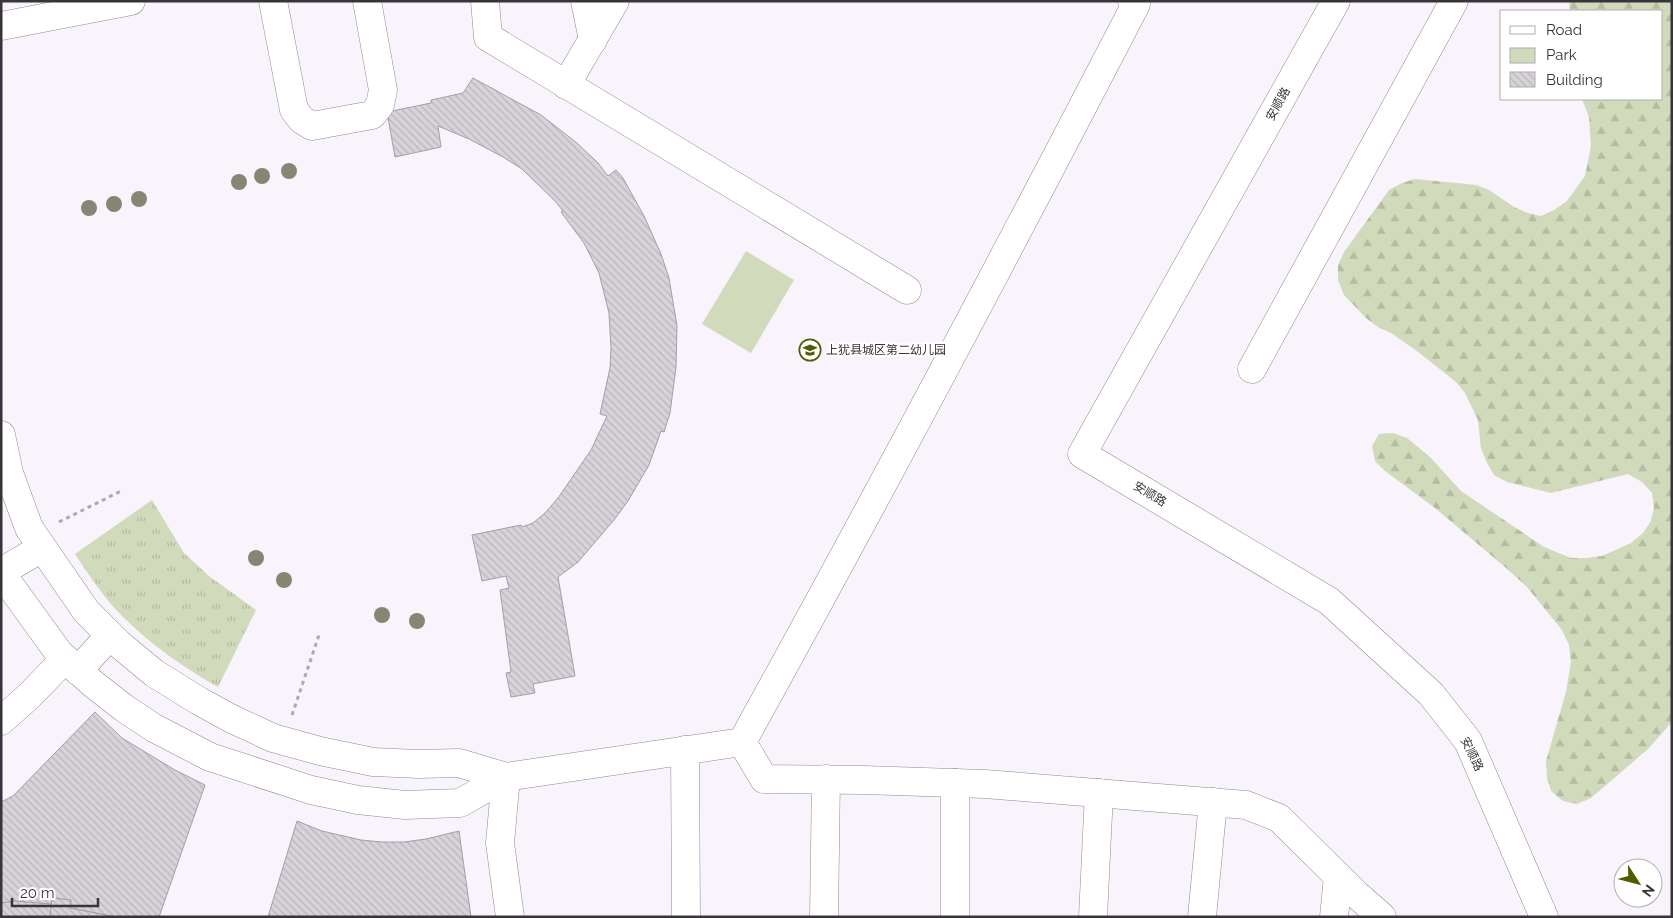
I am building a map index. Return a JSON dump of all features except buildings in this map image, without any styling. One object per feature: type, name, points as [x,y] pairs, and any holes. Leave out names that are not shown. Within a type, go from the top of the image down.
[{"type":"street","points":[[1,26],[131,1]]},
{"type":"street","points":[[273,1],[294,110],[302,120],[312,126],[372,114],[380,105],[383,90],[367,1]]},
{"type":"street","points":[[486,1],[488,37],[907,290]]},
{"type":"street","points":[[585,1],[594,40]]},
{"type":"street","points":[[566,84],[594,40],[615,1]]},
{"type":"street","name":"安顺路","points":[[1336,1],[1082,454],[1329,601],[1431,694],[1468,741],[1544,917]]},
{"type":"street","points":[[1252,369],[1454,1]]},
{"type":"street","points":[[742,742],[939,379],[1135,2]]},
{"type":"street","points":[[1,435],[9,473],[29,528],[38,542],[86,611],[110,636],[154,672],[199,701],[273,738],[373,762],[459,763],[506,776]]},
{"type":"street","points":[[38,542],[1,573],[30,614],[72,665],[92,684],[154,728],[210,757],[311,790],[358,800],[405,804],[460,804],[506,776],[742,742]]},
{"type":"street","points":[[1,721],[29,696],[110,636]]},
{"type":"street","points":[[742,742],[764,779],[955,783],[1246,805],[1279,818],[1338,877],[1382,917]]},
{"type":"street","points":[[685,750],[686,917]]},
{"type":"street","points":[[381,802],[386,762]]},
{"type":"street","points":[[506,776],[500,843],[510,917]]},
{"type":"street","points":[[824,917],[826,780]]},
{"type":"street","points":[[955,783],[955,917]]},
{"type":"street","points":[[1093,917],[1099,793]]},
{"type":"street","points":[[1202,917],[1213,802]]},
{"type":"street","points":[[1334,917],[1338,877]]},
{"type":"path","points":[[38,542],[123,490]]},
{"type":"path","points":[[284,741],[319,635]]},
{"type":"green space","points":[[1569,1],[1672,1],[1672,722],[1648,749],[1591,798],[1577,804],[1563,801],[1551,791],[1547,777],[1546,761],[1566,692],[1571,662],[1569,645],[1562,630],[1527,587],[1505,567],[1435,508],[1385,471],[1375,461],[1372,446],[1379,434],[1393,433],[1407,438],[1430,457],[1461,491],[1544,547],[1571,558],[1602,556],[1631,543],[1643,533],[1651,521],[1654,507],[1652,493],[1642,482],[1628,474],[1551,493],[1507,482],[1494,475],[1481,448],[1478,420],[1465,393],[1456,382],[1417,351],[1366,318],[1344,295],[1338,280],[1338,265],[1344,252],[1389,190],[1415,179],[1476,185],[1489,190],[1514,207],[1541,216],[1567,201],[1585,176],[1591,146],[1589,117],[1582,100],[1663,100],[1663,10],[1570,10]]},
{"type":"green space","points":[[746,251],[794,280],[751,353],[702,324]]},
{"type":"green space","points":[[152,500],[184,553],[209,576],[256,610],[218,687],[168,655],[133,626],[102,594],[75,554]]},
{"type":"place","name":"上犹县城区第二幼儿园","points":[[810,350]]}]
